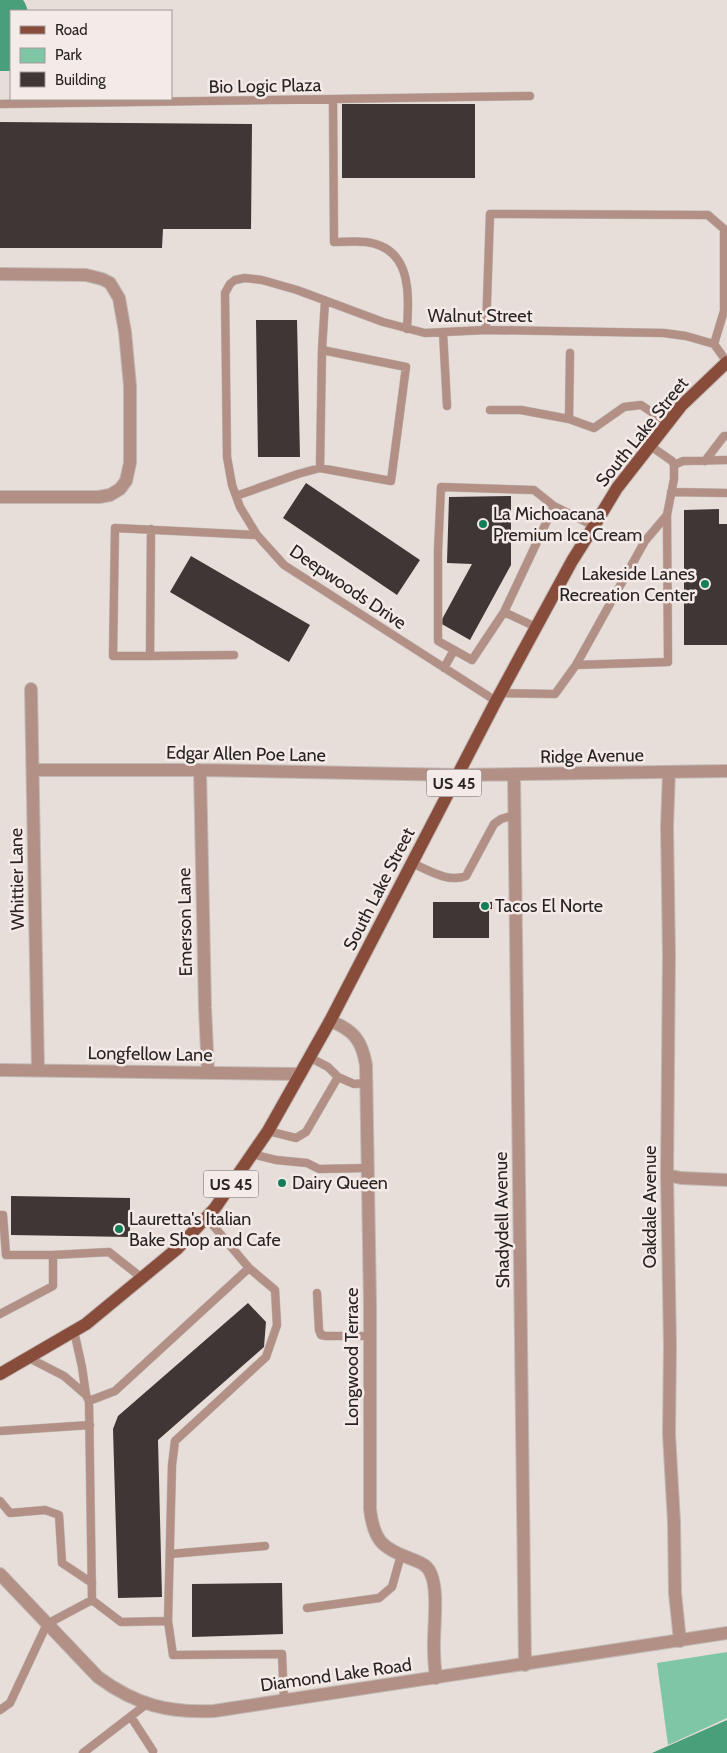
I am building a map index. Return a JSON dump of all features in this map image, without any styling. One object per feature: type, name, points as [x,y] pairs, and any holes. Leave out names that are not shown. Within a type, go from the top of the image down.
[{"type":"main road","name":"South Lake Street","points":[[0,1374],[86,1324],[178,1248],[215,1208],[268,1131],[330,1021],[498,697],[594,526],[617,488],[650,445],[682,406],[727,362]]},
{"type":"street","points":[[0,274],[86,275],[102,279],[110,284],[119,298],[125,332],[130,386],[130,463],[126,481],[120,489],[110,495],[99,497],[0,497]]},
{"type":"street","name":"Whittier Lane","points":[[31,689],[38,1070]]},
{"type":"street","name":"Edgar Allen Poe Lane","points":[[33,770],[200,770],[458,775]]},
{"type":"street","name":"Emerson Lane","points":[[200,770],[208,1072]]},
{"type":"street","name":"Ridge Avenue","points":[[458,775],[727,771]]},
{"type":"street","name":"Oakdale Avenue","points":[[668,772],[667,1175],[670,1346],[669,1434],[674,1522],[675,1593],[680,1641]]},
{"type":"street","name":"Shadydell Avenue","points":[[514,775],[524,1665]]},
{"type":"street","name":"Longwood Terrace","points":[[330,1021],[344,1027],[357,1038],[364,1051],[368,1168],[370,1510],[372,1524],[378,1539],[389,1550],[422,1563],[432,1575],[436,1678]]},
{"type":"street","name":"Longfellow Lane","points":[[0,1070],[300,1074]]},
{"type":"street","points":[[667,1175],[681,1178],[727,1180]]},
{"type":"street","name":"Diamond Lake Road","points":[[0,1574],[98,1677],[132,1699],[170,1710],[192,1712],[214,1711],[284,1701],[727,1633]]},
{"type":"lane","name":"Bio Logic Plaza","points":[[0,104],[530,96]]},
{"type":"lane","points":[[332,100],[334,242],[366,242],[389,249],[404,268],[408,304],[408,329]]},
{"type":"lane","points":[[486,330],[490,214],[708,215],[725,228],[724,311],[714,344],[727,362]]},
{"type":"lane","name":"Walnut Street","points":[[225,311],[225,293],[230,284],[235,280],[245,278],[262,280],[297,290],[383,322],[425,333],[486,330],[664,333],[686,336],[714,344]]},
{"type":"lane","points":[[320,468],[322,350],[326,301]]},
{"type":"lane","name":"Deepwoods Drive","points":[[225,311],[227,457],[232,486],[240,507],[258,535],[284,565],[444,668],[498,697]]},
{"type":"lane","points":[[443,332],[448,406]]},
{"type":"lane","points":[[236,496],[320,468],[391,481],[406,367],[322,350]]},
{"type":"lane","points":[[569,419],[570,354]]},
{"type":"lane","points":[[490,410],[521,410],[569,419],[594,428],[624,407],[641,405],[668,423]]},
{"type":"lane","points":[[705,461],[724,436],[727,436]]},
{"type":"lane","points":[[576,665],[668,662],[667,515],[674,479],[674,465],[672,461],[650,445]]},
{"type":"lane","points":[[674,465],[683,461],[727,460]]},
{"type":"lane","points":[[554,506],[504,612],[472,660],[438,641],[438,551],[441,487],[534,490],[554,506],[594,526]]},
{"type":"lane","points":[[672,492],[727,492]]},
{"type":"lane","points":[[498,697],[556,694],[576,665],[645,541],[667,515]]},
{"type":"lane","points":[[234,655],[113,656],[115,528],[258,535]]},
{"type":"lane","points":[[150,656],[151,529]]},
{"type":"lane","points":[[504,612],[536,627]]},
{"type":"lane","points":[[444,668],[454,650]]},
{"type":"lane","points":[[412,863],[450,878],[466,876],[494,824],[514,814]]},
{"type":"lane","points":[[309,1058],[328,1067],[338,1077],[354,1084],[366,1083]]},
{"type":"lane","points":[[268,1131],[296,1138],[306,1132],[338,1077]]},
{"type":"lane","points":[[252,1154],[276,1160],[307,1163],[319,1169],[368,1168]]},
{"type":"lane","points":[[0,1215],[3,1215],[6,1255],[53,1256],[109,1252],[142,1278]]},
{"type":"lane","points":[[206,1217],[249,1268],[275,1290],[278,1325],[266,1357],[175,1441],[172,1465],[168,1621],[173,1655],[282,1654],[284,1701]]},
{"type":"lane","points":[[0,1314],[53,1286],[53,1256]]},
{"type":"lane","points":[[88,1398],[115,1391],[249,1268]]},
{"type":"lane","points":[[317,1293],[319,1330],[321,1335],[370,1336]]},
{"type":"lane","points":[[74,1331],[88,1398],[90,1424],[92,1600]]},
{"type":"lane","points":[[29,1358],[64,1376],[88,1398]]},
{"type":"lane","points":[[0,1431],[90,1424]]},
{"type":"lane","points":[[0,1501],[10,1513],[45,1510],[59,1515],[62,1563],[92,1583]]},
{"type":"lane","points":[[170,1554],[265,1546]]},
{"type":"lane","points":[[307,1608],[379,1598],[392,1587],[401,1555]]},
{"type":"lane","points":[[92,1600],[120,1622],[168,1621]]},
{"type":"lane","points":[[0,1710],[10,1703],[47,1624],[92,1600]]},
{"type":"lane","points":[[83,1753],[148,1704]]},
{"type":"lane","points":[[131,1717],[153,1751]]},
{"type":"green space","points":[[727,1652],[727,1718],[668,1745],[657,1663]]},
{"type":"shaded area","points":[[0,0],[23,0],[28,10],[10,10],[10,71],[0,71]]},
{"type":"shaded area","points":[[727,1720],[727,1753],[652,1753]]},
{"type":"building","points":[[342,104],[475,104],[475,178],[342,178]]},
{"type":"building","points":[[0,122],[252,124],[251,229],[163,229],[162,248],[0,248]]},
{"type":"building","points":[[256,320],[297,320],[300,457],[258,457]]},
{"type":"building","points":[[306,483],[420,560],[397,595],[283,518]]},
{"type":"building","points":[[511,496],[511,565],[470,640],[440,623],[472,564],[447,563],[449,497]]},
{"type":"building","name":"Lakeside Lanes Recreation Center","points":[[719,509],[719,524],[727,524],[727,645],[684,645],[684,510]]},
{"type":"building","points":[[191,556],[310,625],[289,662],[170,592]]},
{"type":"building","points":[[433,902],[492,902],[492,909],[489,909],[489,938],[433,938]]},
{"type":"building","points":[[11,1196],[130,1198],[130,1237],[11,1235]]},
{"type":"building","points":[[248,1303],[266,1322],[264,1347],[158,1440],[162,1597],[118,1598],[113,1429],[118,1416]]},
{"type":"building","points":[[282,1583],[283,1634],[192,1637],[192,1584]]},
{"type":"place","name":"La Michoacana Premium Ice Cream","points":[[483,524]]},
{"type":"place","name":"Lakeside Lanes Recreation Center","points":[[705,584]]},
{"type":"place","name":"Tacos El Norte","points":[[485,906]]},
{"type":"place","name":"Dairy Queen","points":[[282,1183]]},
{"type":"place","name":"Lauretta's Italian Bake Shop and Cafe","points":[[119,1229]]}]
